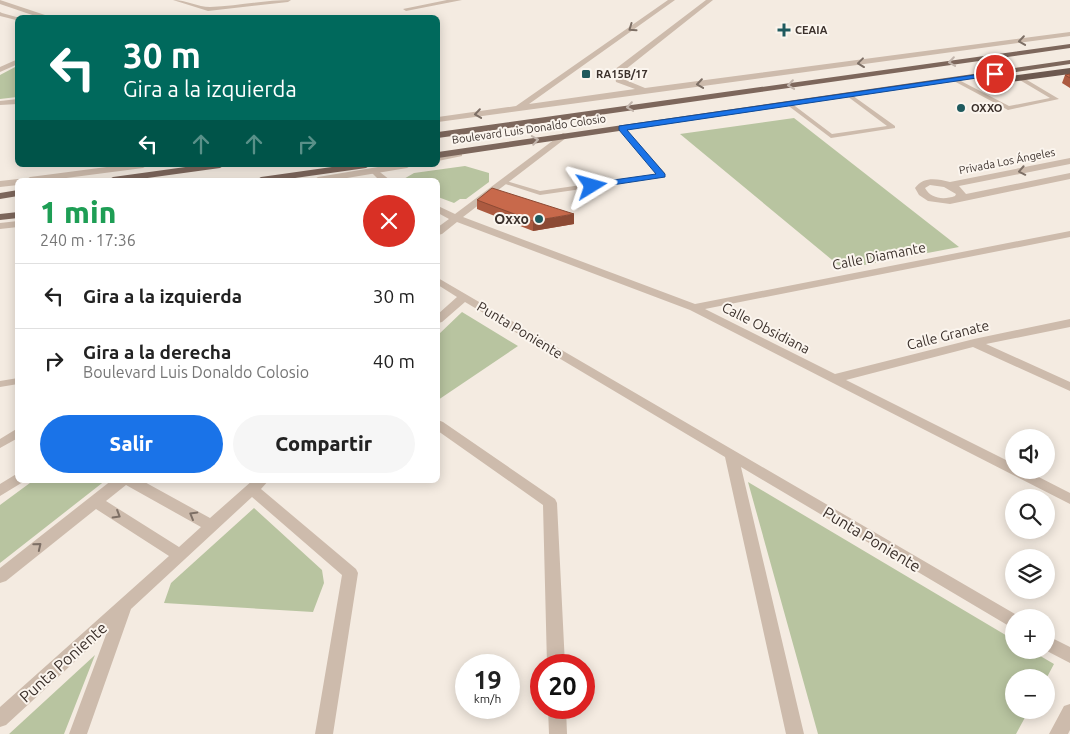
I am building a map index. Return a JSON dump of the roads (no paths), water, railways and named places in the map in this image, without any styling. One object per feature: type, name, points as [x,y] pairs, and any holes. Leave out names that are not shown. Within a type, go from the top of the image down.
[{"type":"highway","points":[[976,77],[1020,78],[1070,71]]},
{"type":"main road","name":"Boulevard Luis Donaldo Colosio","points":[[440,135],[1070,46]]},
{"type":"main road","name":"Boulevard Luis Donaldo Colosio","points":[[487,148],[1070,62]]},
{"type":"main road","points":[[127,178],[206,167]]},
{"type":"main road","points":[[275,178],[352,167]]},
{"type":"main road","points":[[0,196],[15,194]]},
{"type":"main road","points":[[0,217],[15,215]]},
{"type":"street","points":[[176,0],[208,9],[288,0]]},
{"type":"street","points":[[406,9],[459,0]]},
{"type":"street","points":[[518,109],[672,0]]},
{"type":"street","points":[[646,90],[619,80],[617,72],[710,0]]},
{"type":"street","points":[[0,2],[41,15]]},
{"type":"street","points":[[0,14],[15,18]]},
{"type":"street","points":[[440,120],[646,90],[1070,34]]},
{"type":"street","points":[[0,70],[15,62]]},
{"type":"street","points":[[0,103],[15,102]]},
{"type":"street","points":[[440,230],[563,136]]},
{"type":"street","points":[[440,157],[487,148]]},
{"type":"street","name":"Privada Los Ángeles","points":[[1070,161],[950,185],[930,182],[923,184],[920,188],[921,193],[936,200],[955,201],[960,198],[1070,176]]},
{"type":"street","points":[[45,178],[128,167]]},
{"type":"street","points":[[332,178],[398,167]]},
{"type":"street","points":[[376,172],[383,178]]},
{"type":"street","points":[[0,184],[15,182]]},
{"type":"street","points":[[950,185],[961,194],[960,198]]},
{"type":"street","name":"Calle Obsidiana","points":[[440,210],[456,218],[694,308],[1070,499]]},
{"type":"street","points":[[0,226],[15,224]]},
{"type":"street","name":"Calle Diamante","points":[[694,308],[1070,234]]},
{"type":"street","name":"Punta Poniente","points":[[440,282],[1005,617]]},
{"type":"street","name":"Punta Poniente","points":[[440,318],[464,296]]},
{"type":"street","name":"Calle Granate","points":[[833,379],[974,343],[1070,323]]},
{"type":"street","points":[[974,343],[1070,387]]},
{"type":"street","points":[[440,426],[550,503],[556,654]]},
{"type":"street","points":[[731,455],[795,734]]},
{"type":"street","points":[[0,491],[15,480]]},
{"type":"street","points":[[0,577],[118,483]]},
{"type":"street","points":[[134,483],[212,526]]},
{"type":"street","name":"Punta Poniente","points":[[0,719],[257,485],[350,573],[324,734]]},
{"type":"street","points":[[94,501],[180,555]]},
{"type":"street","name":"Punta Poniente","points":[[78,734],[125,605]]},
{"type":"street","points":[[1055,647],[1070,656]]},
{"type":"street","points":[[1058,734],[1070,712]]},
{"type":"street","points":[[557,719],[558,734]]},
{"type":"lane","points":[[954,80],[1008,108],[1056,99],[1020,78]]},
{"type":"lane","points":[[789,104],[831,136],[893,128],[849,95]]},
{"type":"lane","points":[[503,182],[540,193],[662,176],[622,128]]},
{"type":"lane","points":[[0,384],[15,382]]},
{"type":"lane","points":[[0,444],[15,434]]},
{"type":"place","name":"CEAIA","points":[[784,30]]},
{"type":"place","name":"RA15B/17","points":[[586,74]]},
{"type":"place","name":"OXXO","points":[[961,108]]},
{"type":"place","name":"Oxxo","points":[[539,219]]}]
